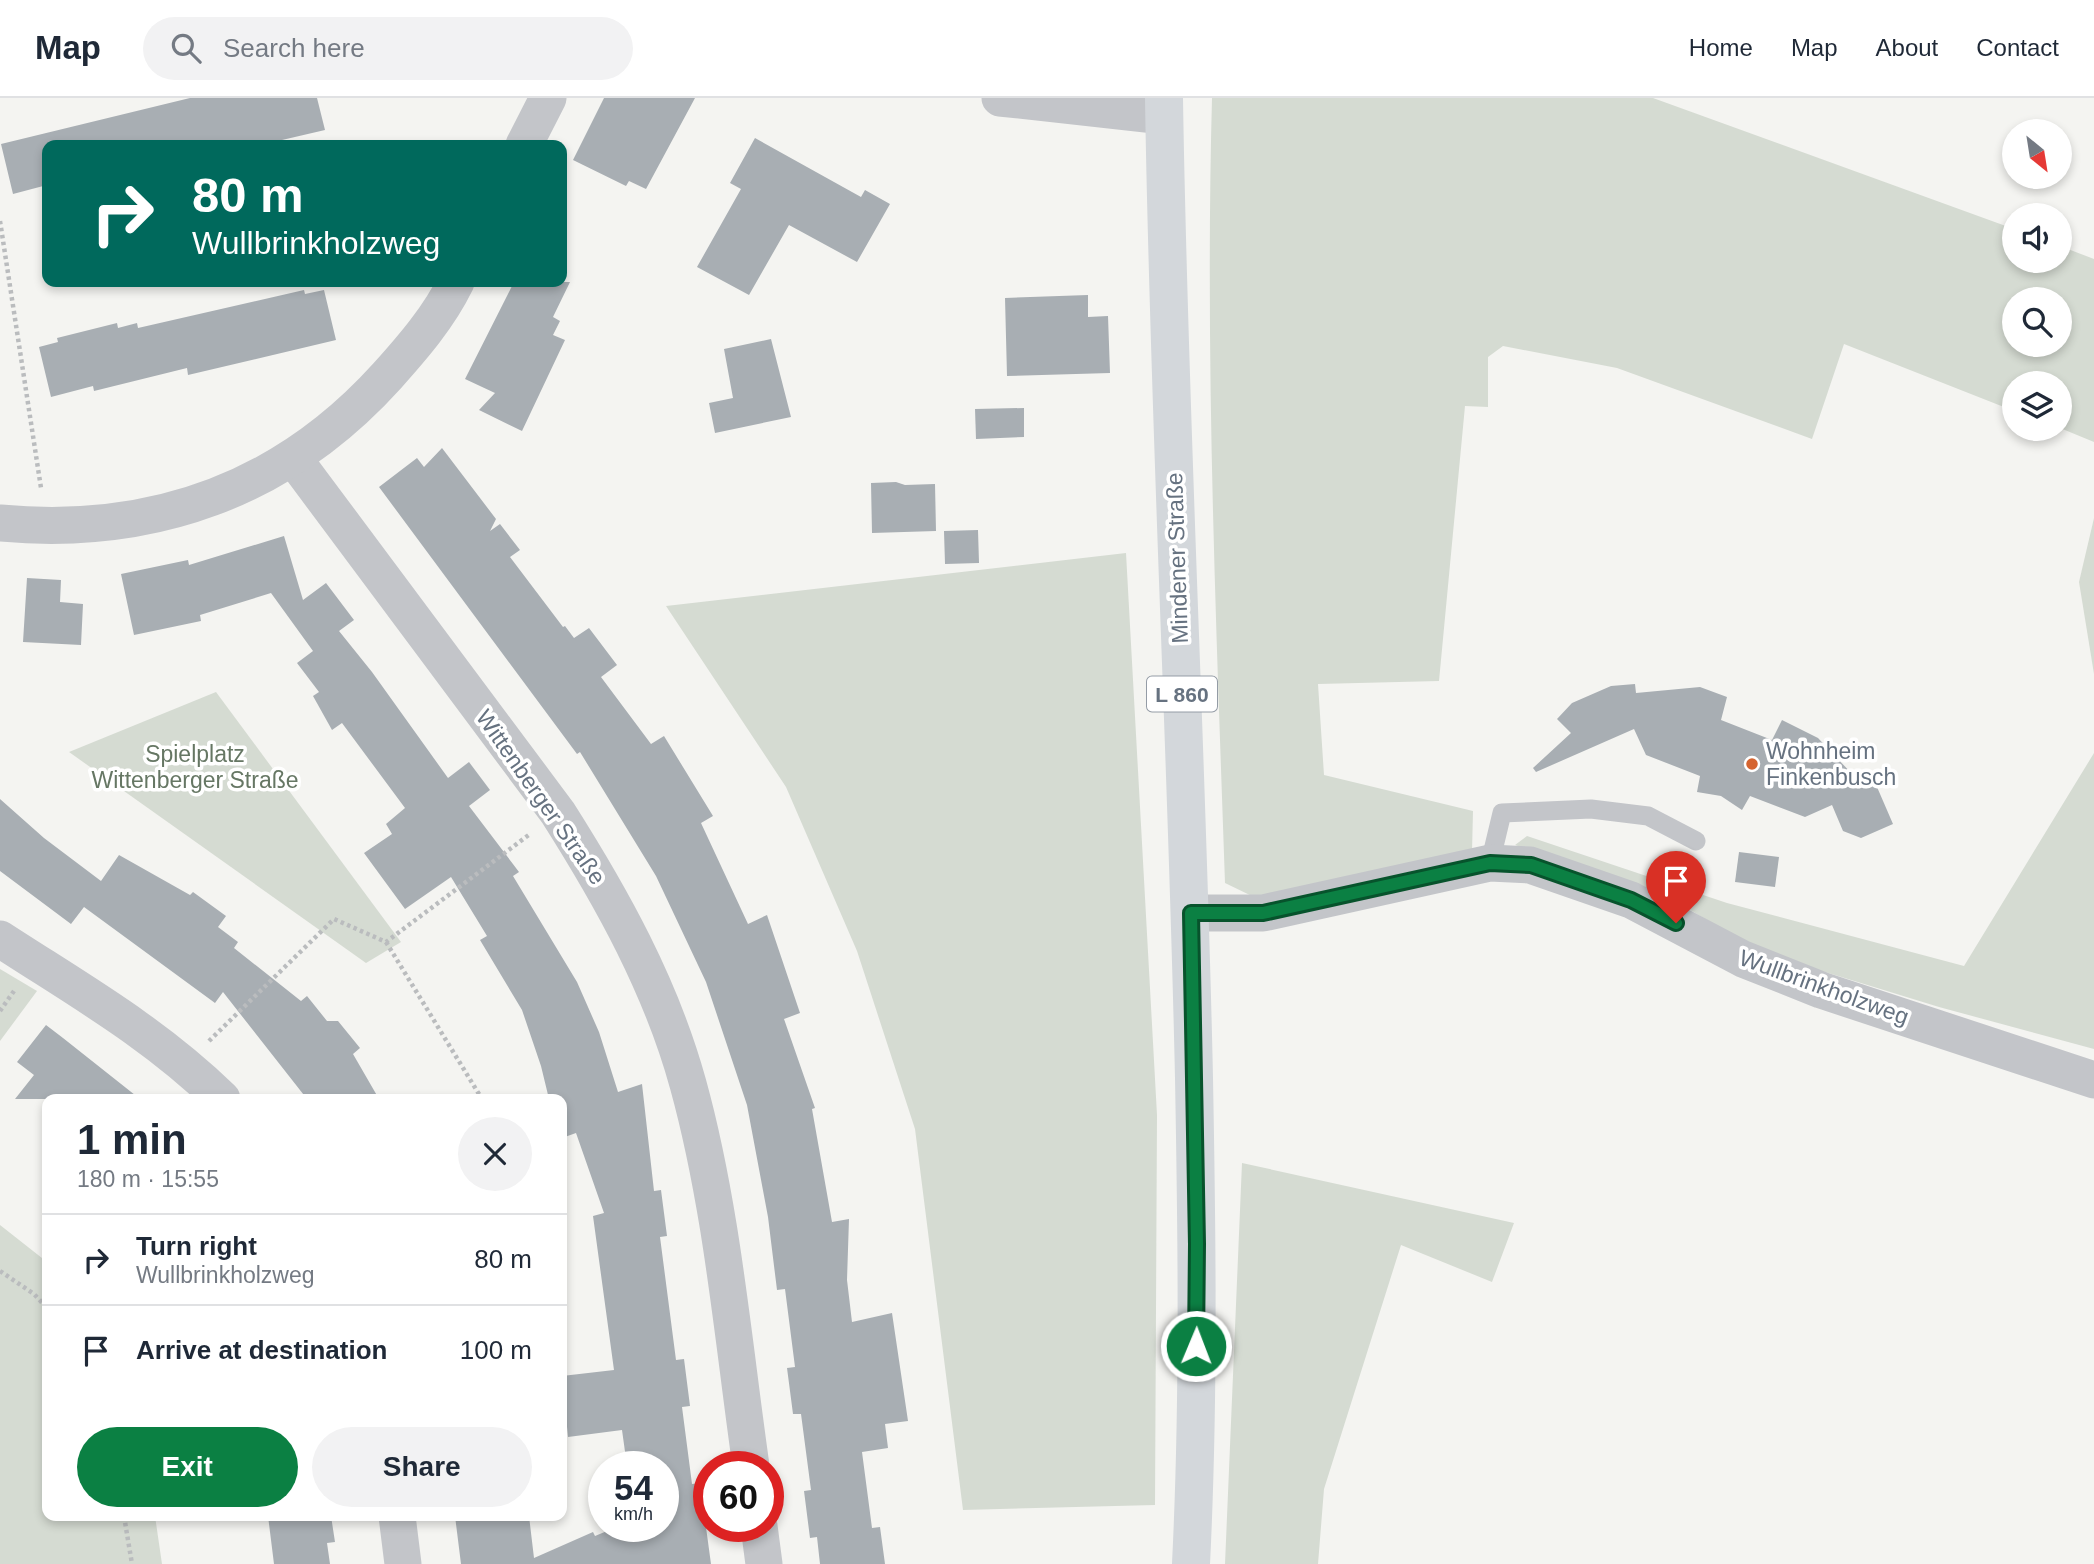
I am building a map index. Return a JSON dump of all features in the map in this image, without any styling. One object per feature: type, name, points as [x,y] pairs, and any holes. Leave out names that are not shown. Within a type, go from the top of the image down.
[{"type":"main road","name":"Mindener Straße","points":[[1164,107],[1174,475],[1191,913],[1197,1244],[1191,1564]]},
{"type":"street","points":[[527,140],[548,98]]},
{"type":"street","points":[[1000,98],[1164,107]]},
{"type":"street","points":[[0,523],[47,527],[103,523],[161,514],[214,498],[294,458],[373,391],[434,319],[453,287]]},
{"type":"street","name":"Wittenberger Straße","points":[[294,458],[558,813],[631,936],[660,1003],[688,1083],[709,1172],[749,1451]]},
{"type":"street","name":"Wullbrinkholzweg","points":[[1191,913],[1263,913],[1490,863],[1531,865],[1631,900],[1743,959],[1821,990],[2094,1080]]},
{"type":"street","points":[[0,939],[129,1020],[186,1064],[217,1094]]},
{"type":"street","points":[[398,1521],[403,1564]]},
{"type":"street","points":[[761,1542],[764,1564]]},
{"type":"lane","points":[[1490,863],[1502,813],[1591,809],[1648,816],[1696,841]]},
{"type":"path","points":[[0,221],[47,527]]},
{"type":"path","points":[[386,942],[558,813]]},
{"type":"path","points":[[218,1031],[334,919],[386,942],[479,1094]]},
{"type":"path","points":[[0,1271],[42,1303]]},
{"type":"path","points":[[125,1521],[132,1564]]},
{"type":"green space","points":[[1212,98],[1653,98],[2002,225],[2002,273],[2072,273],[2072,251],[2094,259],[2094,442],[2072,433],[2072,371],[2002,371],[2002,406],[1844,344],[1812,439],[1617,368],[1503,346],[1488,357],[1488,407],[1465,406],[1439,681],[1318,684],[1324,775],[1473,811],[1472,852],[1256,898],[1225,883],[1212,490]]},
{"type":"green space","points":[[2094,518],[2094,674],[2079,582]]},
{"type":"green space","points":[[1126,553],[1157,1115],[1155,1505],[963,1510],[915,1129],[857,951],[786,787],[666,606]]},
{"type":"green space","name":"Spielplatz Wittenberger Straße","points":[[216,692],[401,942],[366,963],[69,752]]},
{"type":"green space","points":[[2094,753],[2094,1049],[1939,1007],[1763,953],[1663,894],[1515,845],[1527,836],[1727,903],[1964,966]]},
{"type":"green space","points":[[0,969],[37,991],[0,1041]]},
{"type":"green space","points":[[1242,1163],[1514,1223],[1492,1282],[1401,1245],[1324,1489],[1318,1564],[1225,1564]]},
{"type":"green space","points":[[0,1225],[42,1258],[42,1521],[156,1521],[162,1564],[0,1564]]},
{"type":"building","points":[[190,98],[317,98],[325,130],[282,140],[42,140],[42,186],[13,194],[1,144]]},
{"type":"building","points":[[604,98],[695,98],[646,189],[629,181],[626,186],[573,160]]},
{"type":"building","points":[[755,138],[861,197],[865,190],[890,204],[857,262],[789,225],[749,295],[697,267],[741,189],[730,183]]},
{"type":"building","points":[[567,282],[570,282],[553,317],[560,321],[553,335],[565,340],[522,431],[479,410],[495,393],[465,379],[511,287],[567,287]]},
{"type":"building","points":[[304,290],[305,294],[324,290],[336,340],[188,375],[187,368],[94,391],[93,386],[51,397],[39,347],[58,342],[57,338],[117,323],[118,328],[137,323],[138,328]]},
{"type":"building","points":[[1088,295],[1088,317],[1108,316],[1110,373],[1007,376],[1005,298]]},
{"type":"building","points":[[771,339],[791,417],[715,433],[709,403],[733,398],[724,349]]},
{"type":"building","points":[[1024,408],[1024,437],[976,439],[975,409]]},
{"type":"building","points":[[442,448],[496,519],[490,531],[500,524],[520,550],[510,557],[563,627],[565,626],[574,638],[589,628],[617,665],[601,677],[651,744],[664,736],[713,816],[701,823],[748,924],[767,915],[800,1013],[784,1019],[815,1108],[812,1109],[832,1222],[849,1219],[847,1280],[852,1322],[892,1313],[908,1421],[885,1424],[888,1448],[862,1452],[872,1528],[880,1527],[885,1564],[820,1564],[817,1537],[810,1538],[804,1491],[811,1490],[801,1414],[793,1414],[787,1368],[795,1367],[785,1289],[777,1290],[768,1217],[747,1105],[706,982],[656,876],[580,752],[577,754],[379,487],[417,458],[424,467]]},
{"type":"building","points":[[896,482],[905,485],[935,484],[936,531],[872,533],[871,483]]},
{"type":"building","points":[[978,530],[979,563],[945,564],[944,531]]},
{"type":"building","points":[[284,536],[303,600],[326,583],[354,620],[339,631],[448,778],[469,762],[490,790],[469,806],[519,872],[513,876],[577,982],[599,1032],[618,1092],[642,1084],[654,1191],[661,1190],[667,1236],[660,1237],[676,1360],[684,1359],[690,1406],[682,1407],[693,1484],[693,1542],[708,1542],[711,1564],[461,1564],[456,1521],[530,1521],[534,1558],[588,1534],[588,1542],[679,1542],[679,1451],[625,1451],[622,1430],[568,1437],[567,1375],[614,1370],[593,1216],[604,1213],[576,1133],[567,1136],[567,1094],[548,1094],[522,1010],[480,940],[487,936],[451,877],[405,909],[364,853],[392,834],[386,824],[405,808],[342,723],[332,730],[313,696],[319,692],[297,663],[313,651],[271,593],[200,615],[201,621],[134,635],[121,574],[188,560],[189,565]]},
{"type":"building","points":[[27,578],[61,580],[60,602],[83,604],[81,645],[23,642]]},
{"type":"building","name":"Wohnheim Finkenbusch","points":[[1635,684],[1636,693],[1700,687],[1727,697],[1721,720],[1772,740],[1782,720],[1818,738],[1854,776],[1860,770],[1877,787],[1893,824],[1861,838],[1843,831],[1832,805],[1805,817],[1750,796],[1742,810],[1721,796],[1697,792],[1700,776],[1646,755],[1634,729],[1536,772],[1533,768],[1571,733],[1557,719],[1572,703],[1611,686]]},
{"type":"building","points":[[0,799],[44,838],[101,881],[119,855],[190,895],[193,892],[226,916],[218,927],[238,942],[234,948],[301,1001],[307,996],[327,1021],[338,1021],[360,1048],[353,1054],[376,1094],[303,1094],[223,992],[215,1003],[84,907],[71,924],[0,871]]},
{"type":"building","points":[[1739,852],[1779,857],[1775,887],[1735,882]]},
{"type":"building","points":[[46,1025],[134,1094],[42,1094],[42,1099],[15,1099],[34,1075],[17,1062]]},
{"type":"building","points":[[269,1521],[332,1521],[335,1542],[327,1543],[330,1564],[274,1564]]},
{"type":"place","name":"Wohnheim Finkenbusch","points":[[1752,764]]},
{"type":"route","points":[[1196,1346],[1197,1244],[1191,913],[1263,913],[1490,863],[1531,865],[1631,900],[1676,923]]}]
